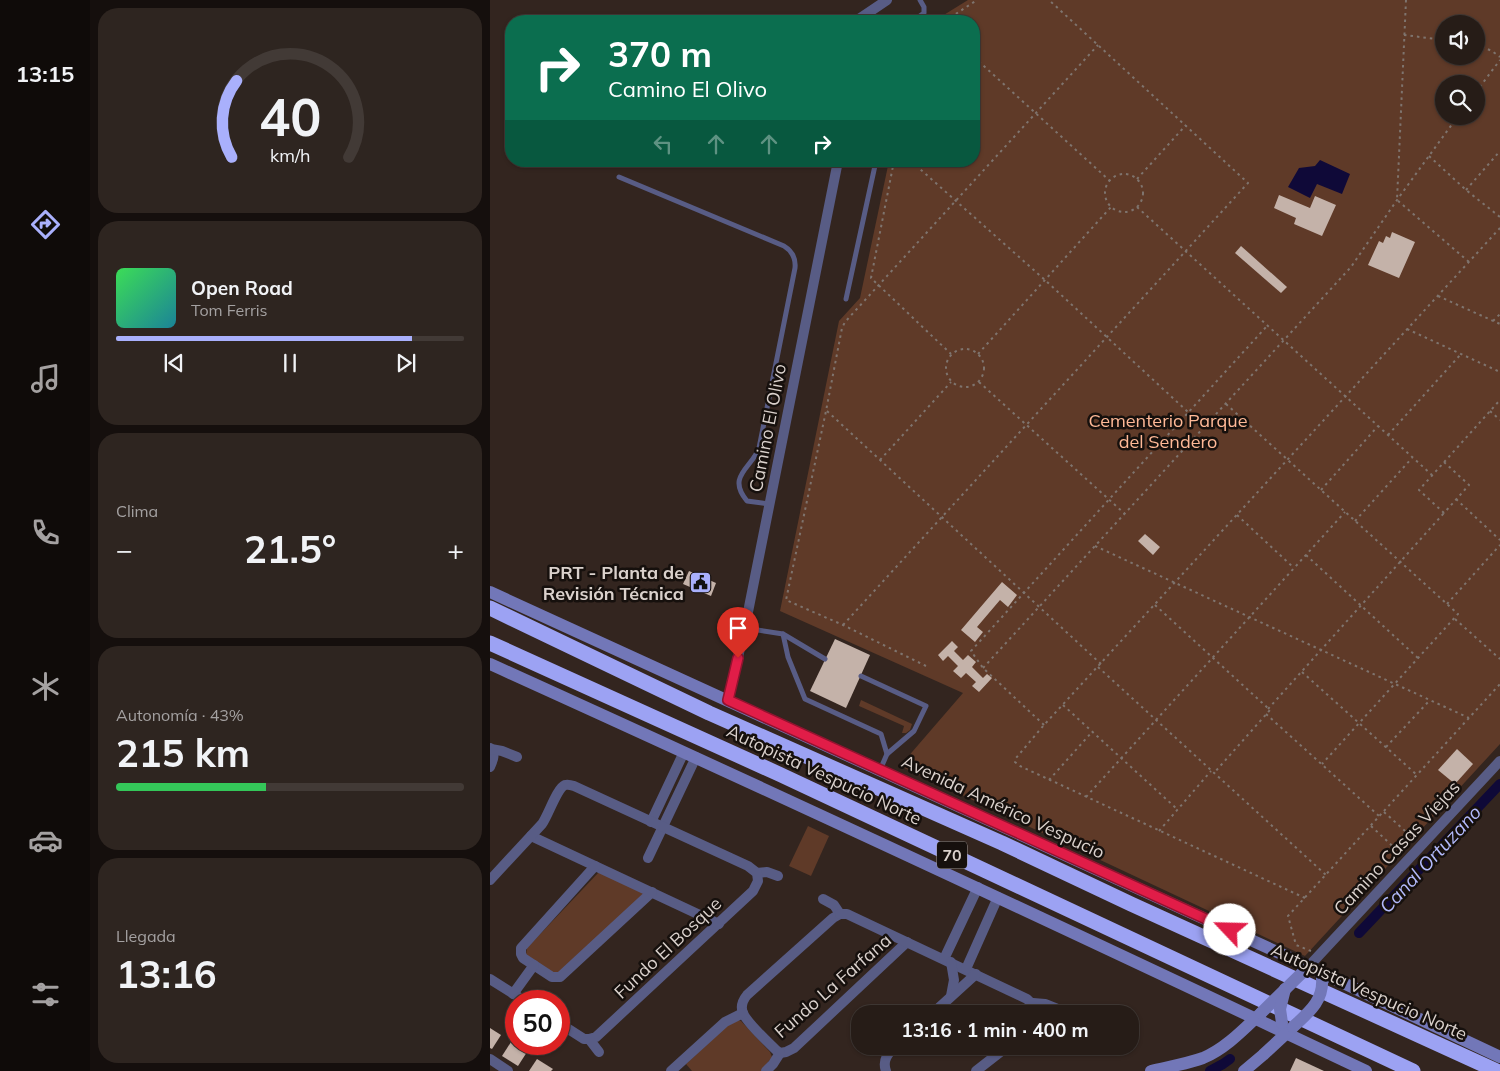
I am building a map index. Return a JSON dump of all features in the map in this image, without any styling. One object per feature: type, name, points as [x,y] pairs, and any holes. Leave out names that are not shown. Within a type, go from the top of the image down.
[{"type":"highway","name":"Autopista Vespucio Norte","points":[[490,608],[709,713],[1002,843],[1497,1071]]},
{"type":"highway","name":"Autopista Vespucio Norte","points":[[490,643],[779,774],[1413,1071]]},
{"type":"main road","name":"Avenida Américo Vespucio","points":[[490,592],[880,770],[1312,962],[1321,975],[1500,1057]]},
{"type":"main road","points":[[490,664],[1287,1028],[1366,1071]]},
{"type":"main road","points":[[1151,1071],[1184,1064],[1218,1050],[1258,1015],[1312,962]]},
{"type":"main road","points":[[1244,1071],[1287,1028],[1316,1004],[1322,991],[1321,975]]},
{"type":"main road","points":[[1285,989],[1280,1009],[1287,1028]]},
{"type":"street","points":[[865,15],[887,0]]},
{"type":"street","name":"Camino El Olivo","points":[[728,700],[745,628],[837,167]]},
{"type":"street","points":[[490,767],[494,758],[491,750],[498,750],[517,757]]},
{"type":"street","points":[[651,822],[684,752]]},
{"type":"street","points":[[648,858],[696,757]]},
{"type":"street","name":"Camino Casas Viejas","points":[[1312,962],[1500,761]]},
{"type":"street","points":[[490,880],[545,820],[558,792],[565,786],[574,786],[748,866],[757,873],[767,872],[778,876]]},
{"type":"street","points":[[666,789],[679,795]]},
{"type":"street","points":[[531,836],[719,924]]},
{"type":"street","points":[[595,866],[522,946],[522,956],[552,977],[560,977],[652,892]]},
{"type":"street","name":"Fundo El Bosque","points":[[589,1040],[596,1037],[719,924],[755,888],[758,881],[757,873]]},
{"type":"street","points":[[951,996],[954,980],[948,961],[978,887]]},
{"type":"street","points":[[966,969],[998,897]]},
{"type":"street","points":[[824,899],[834,905],[840,914]]},
{"type":"street","points":[[671,1071],[725,1022],[743,1013],[742,1003],[747,994],[832,918],[840,914],[847,914],[966,969],[1027,998],[1032,1005]]},
{"type":"street","name":"Fundo La Farfana","points":[[766,1071],[780,1053],[794,1048],[907,942]]},
{"type":"street","points":[[516,990],[534,965]]},
{"type":"street","points":[[942,1005],[976,974]]},
{"type":"street","points":[[490,979],[507,990]]},
{"type":"street","name":"Fundo La Farfana","points":[[743,1013],[780,1053]]},
{"type":"street","points":[[570,1030],[589,1040],[599,1052]]},
{"type":"street","points":[[886,1071],[884,1066],[888,1055]]},
{"type":"street","points":[[976,1071],[996,1055]]},
{"type":"street","points":[[490,1059],[505,1070]]},
{"type":"lane","points":[[920,0],[924,8],[924,12],[920,15]]},
{"type":"lane","points":[[846,299],[875,167]]},
{"type":"lane","points":[[619,177],[784,246],[795,259],[795,268],[759,448],[754,458],[743,471],[740,482],[741,493],[747,501],[770,504]]},
{"type":"lane","points":[[745,628],[783,634],[825,660]]},
{"type":"lane","points":[[783,634],[788,657],[805,699],[881,734],[887,754]]},
{"type":"lane","points":[[860,676],[926,706],[914,732],[887,754],[880,770]]},
{"type":"path","points":[[953,15],[977,0]]},
{"type":"path","points":[[842,625],[1248,183],[1049,0]]},
{"type":"path","points":[[1397,200],[1406,0]]},
{"type":"path","points":[[1404,35],[1435,39]]},
{"type":"path","points":[[926,666],[786,600],[842,328],[845,322],[1098,45]]},
{"type":"path","points":[[1485,47],[1492,50],[1500,58],[1485,79]]},
{"type":"path","points":[[980,63],[1110,180]]},
{"type":"path","points":[[1137,179],[1186,125]]},
{"type":"path","points":[[982,668],[1351,267],[1451,125]]},
{"type":"path","points":[[1466,190],[1500,151]]},
{"type":"path","points":[[1429,156],[1500,218]]},
{"type":"path","points":[[893,167],[871,278],[951,354]]},
{"type":"path","points":[[918,167],[1188,412]]},
{"type":"path","points":[[1123,174],[1129,174],[1137,179],[1143,191],[1143,197],[1137,207],[1126,212],[1120,212],[1111,207],[1105,196],[1105,190],[1110,180],[1123,174]]},
{"type":"path","points":[[1397,200],[1469,262]]},
{"type":"path","points":[[978,354],[1111,207]]},
{"type":"path","points":[[1137,207],[1432,475]]},
{"type":"path","points":[[1305,898],[1020,766],[1016,762],[1018,754],[1500,228]]},
{"type":"path","points":[[1438,296],[1500,324]]},
{"type":"path","points":[[1493,321],[1500,314]]},
{"type":"path","points":[[1044,725],[982,668],[971,651],[1267,326]]},
{"type":"path","points":[[1407,329],[1500,372]]},
{"type":"path","points":[[962,349],[968,349],[978,354],[984,366],[984,372],[979,382],[967,387],[961,387],[951,382],[945,370],[951,354],[962,349]]},
{"type":"path","points":[[1388,435],[1461,354]]},
{"type":"path","points":[[880,460],[951,382]]},
{"type":"path","points":[[979,382],[1125,514]]},
{"type":"path","points":[[1444,513],[1418,490],[1500,400]]},
{"type":"path","points":[[1226,404],[1458,614],[1322,764]]},
{"type":"path","points":[[826,411],[1101,664]]},
{"type":"path","points":[[1490,411],[1500,420]]},
{"type":"path","points":[[1321,490],[1378,426]]},
{"type":"path","points":[[1355,521],[1412,458]]},
{"type":"path","points":[[1159,831],[1177,809],[1270,710],[1268,709],[1469,485],[1444,462]]},
{"type":"path","points":[[1456,499],[1500,540]]},
{"type":"path","points":[[1086,797],[1346,512]]},
{"type":"path","points":[[1237,515],[1295,568]]},
{"type":"path","points":[[1447,604],[1500,545]]},
{"type":"path","points":[[1095,546],[1469,718]]},
{"type":"path","points":[[1306,555],[1418,658]]},
{"type":"path","points":[[1155,605],[1268,709]]},
{"type":"path","points":[[1455,618],[1500,659]]},
{"type":"path","points":[[1098,667],[1326,875]]},
{"type":"path","points":[[1302,672],[1417,775]]},
{"type":"path","points":[[1312,962],[1296,945],[1288,916],[1500,684]]},
{"type":"path","points":[[1386,747],[1430,700]]},
{"type":"path","points":[[1063,705],[1177,809]]},
{"type":"path","points":[[1266,714],[1379,816]]},
{"type":"path","points":[[1049,780],[1092,732]]},
{"type":"path","points":[[1384,812],[1422,845]]},
{"type":"path","points":[[1371,826],[1408,860]]},
{"type":"green space","name":"Cementerio Parque del Sendero","points":[[968,0],[1500,0],[1500,744],[1305,956],[900,766],[963,693],[780,611],[839,321],[860,298],[888,167],[980,167],[980,15],[944,15]]},
{"type":"green space","points":[[861,700],[912,724],[910,730],[902,733],[904,726],[859,706]]},
{"type":"green space","points":[[808,826],[829,836],[811,876],[789,866]]},
{"type":"green space","points":[[599,872],[644,893],[559,973],[555,974],[526,955],[527,948]]},
{"type":"green space","points":[[738,1020],[770,1052],[772,1057],[761,1071],[692,1071],[686,1064],[729,1024]]},
{"type":"shaded area","points":[[1320,160],[1350,174],[1342,194],[1317,184],[1310,198],[1288,187],[1299,168],[1315,166]]},
{"type":"building","points":[[1279,195],[1310,208],[1315,196],[1336,205],[1322,236],[1294,224],[1296,218],[1274,208]]},
{"type":"building","points":[[1392,232],[1415,242],[1399,278],[1368,265],[1379,241],[1383,243],[1386,236],[1390,238]]},
{"type":"building","points":[[1241,246],[1287,287],[1281,293],[1235,253]]},
{"type":"building","points":[[1145,534],[1160,547],[1153,555],[1138,541]]},
{"type":"building","name":"PRT - Planta de Revisión Técnica","points":[[689,571],[716,583],[711,596],[683,584]]},
{"type":"building","points":[[1002,582],[1017,595],[1008,607],[1000,600],[977,627],[983,632],[975,642],[961,630]]},
{"type":"building","points":[[835,639],[870,655],[846,708],[810,691]]},
{"type":"building","points":[[952,641],[958,647],[954,651],[963,660],[968,655],[976,662],[972,667],[983,678],[987,674],[992,678],[979,692],[972,686],[976,682],[966,673],[961,678],[953,671],[958,666],[948,656],[943,661],[938,655]]},
{"type":"building","points":[[1457,749],[1473,764],[1455,784],[1438,770]]},
{"type":"building","points":[[490,1028],[501,1035],[492,1049],[490,1048]]},
{"type":"building","points":[[505,1051],[505,1055],[525,1055],[518,1066],[502,1056]]},
{"type":"building","points":[[1296,1058],[1324,1071],[1290,1071]]},
{"type":"building","points":[[537,1059],[553,1069],[551,1071],[529,1071]]},
{"type":"waterway","name":"Canal Ortuzano","points":[[1359,933],[1500,784]]},
{"type":"waterway","name":"Canal Ortuzano","points":[[1210,1071],[1230,1059]]},
{"type":"place","name":"PRT - Planta de Revisión Técnica","points":[[700,583]]},
{"type":"route","points":[[738,658],[728,700],[1230,930]]}]
